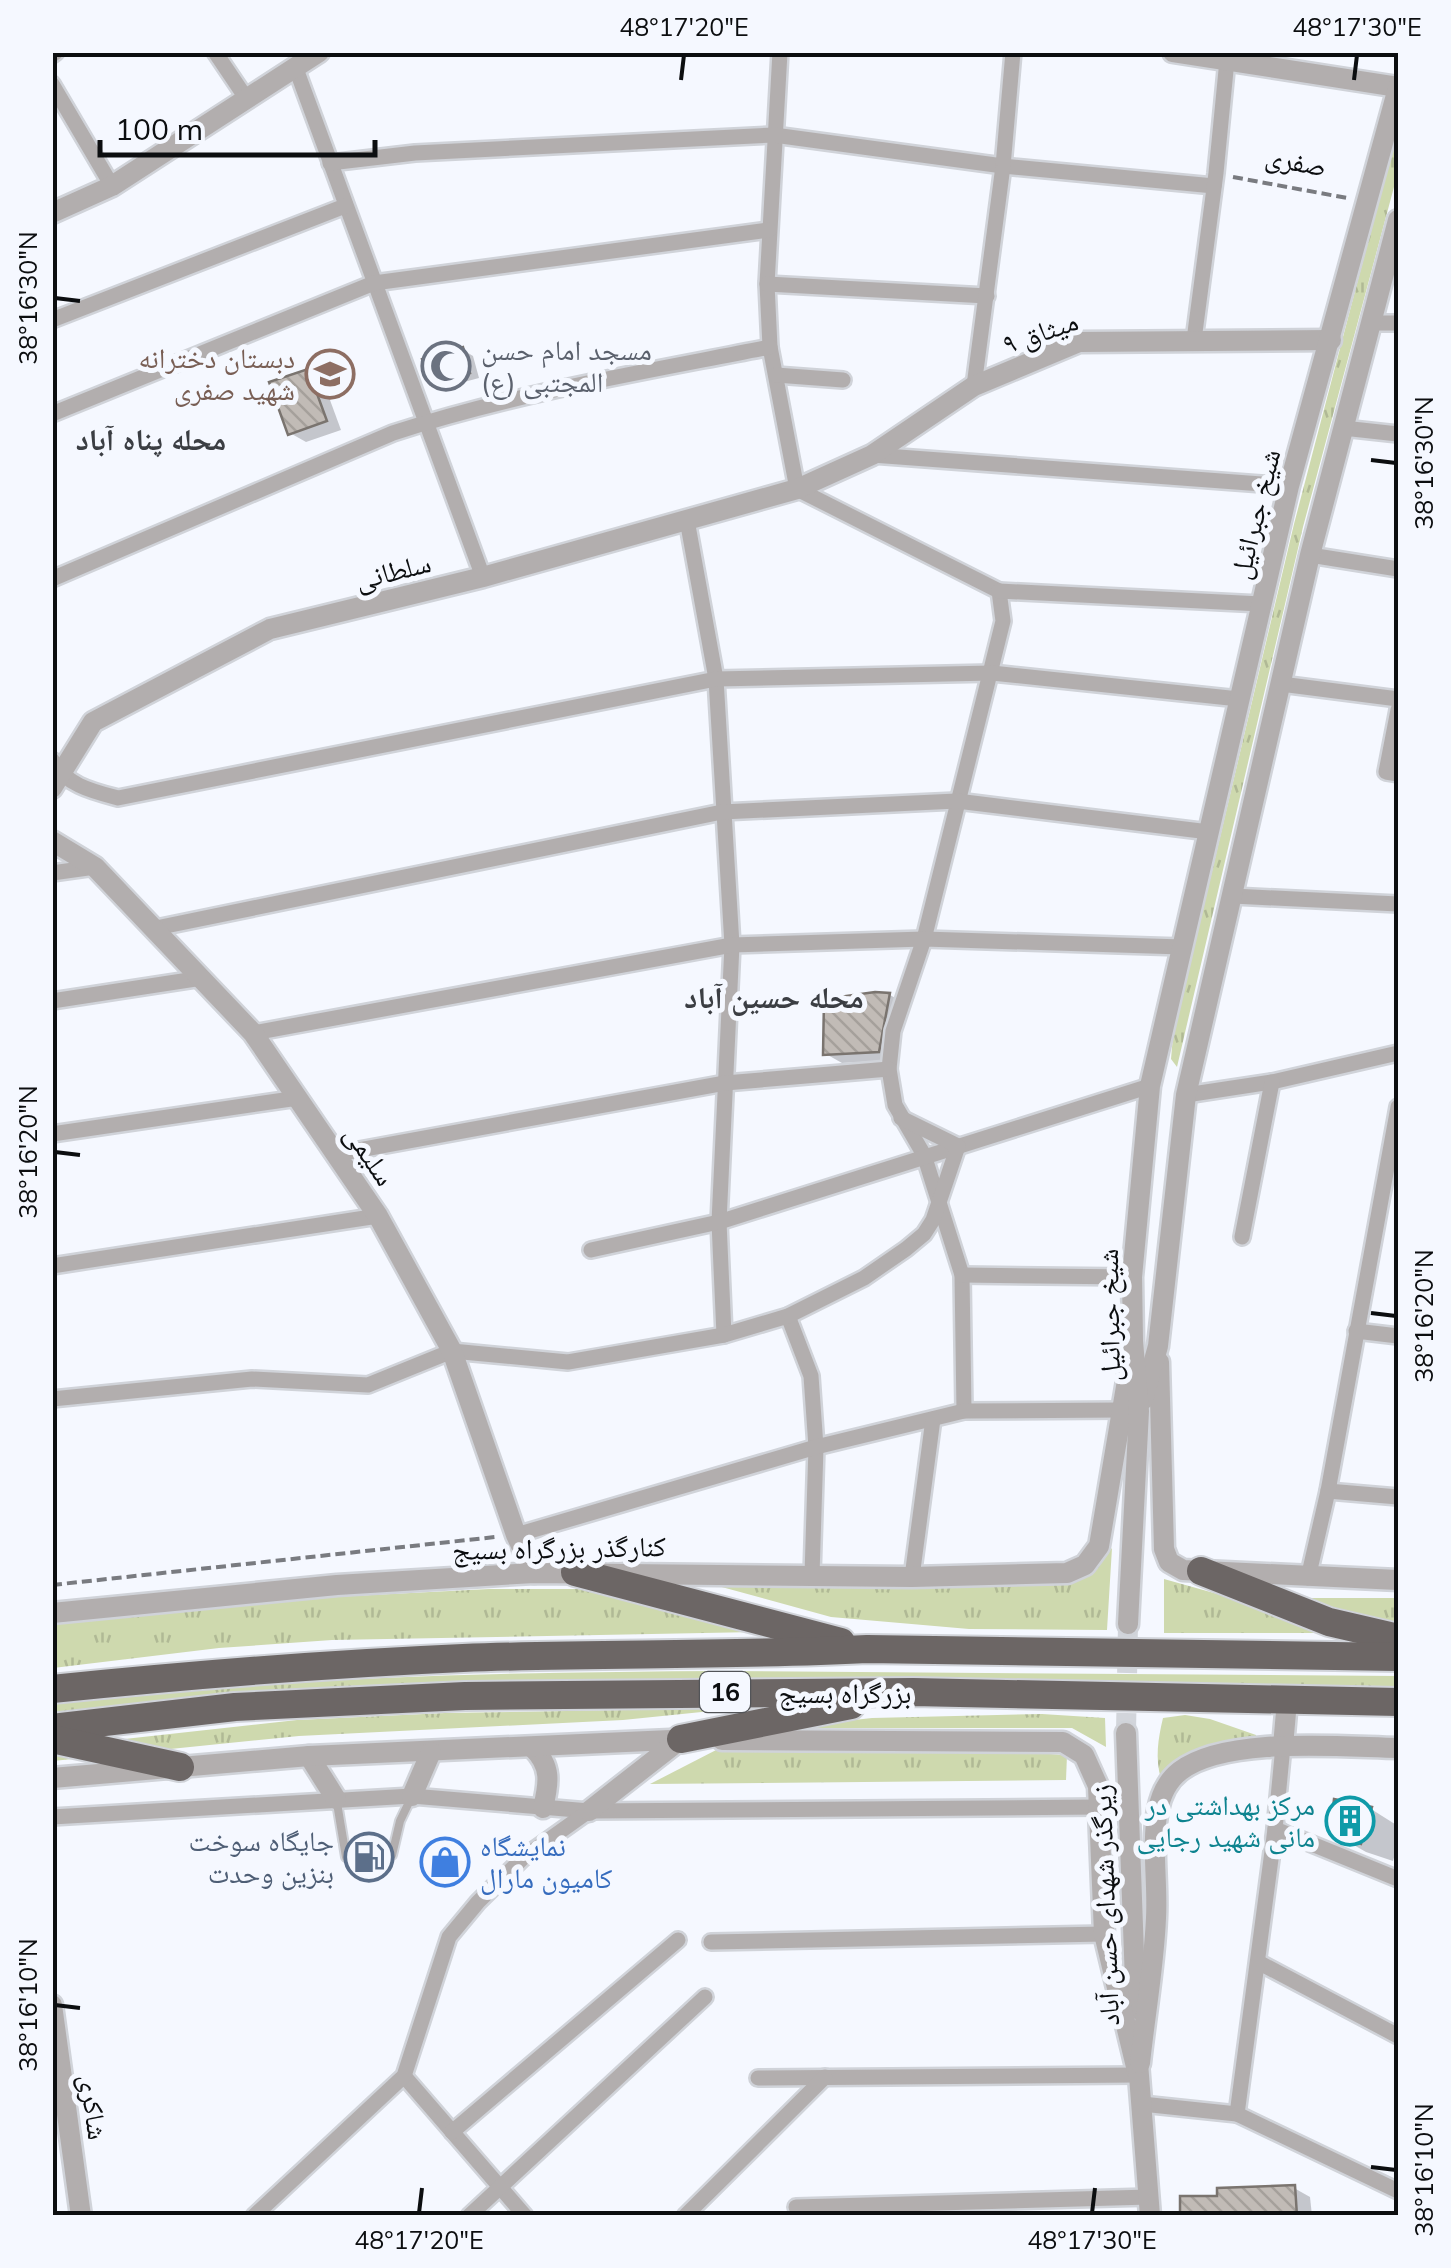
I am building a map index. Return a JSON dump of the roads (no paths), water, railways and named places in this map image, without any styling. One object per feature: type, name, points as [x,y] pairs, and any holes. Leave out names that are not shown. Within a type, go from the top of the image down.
[{"type":"highway","points":[[574,1572],[866,1649]]},
{"type":"highway","points":[[1201,1572],[1330,1622],[1398,1638]]},
{"type":"highway","name":"بزرگراه بسیج","points":[[52,1689],[238,1670],[466,1658],[781,1654],[866,1649],[1398,1657]]},
{"type":"highway","points":[[681,1739],[913,1692]]},
{"type":"highway","name":"بزرگراه بسیج","points":[[52,1728],[235,1707],[465,1696],[913,1692],[1398,1702]]},
{"type":"highway","points":[[52,1740],[180,1767]]},
{"type":"street","points":[[215,52],[246,98]]},
{"type":"street","points":[[52,213],[112,186],[319,52]]},
{"type":"street","points":[[780,52],[767,284],[770,347],[796,489],[999,591],[1261,604]]},
{"type":"street","points":[[974,386],[988,296],[1013,52]]},
{"type":"street","points":[[1173,52],[1227,60],[1250,58],[1398,88]]},
{"type":"street","points":[[1194,340],[1227,60]]},
{"type":"street","points":[[295,66],[483,578]]},
{"type":"street","points":[[52,84],[112,186]]},
{"type":"street","name":"شیخ جبرائیل","points":[[1131,1411],[1132,1276],[1150,1086],[1289,486],[1398,88]]},
{"type":"street","points":[[330,163],[415,153],[774,135],[1003,166],[1215,180]]},
{"type":"street","points":[[52,320],[346,206]]},
{"type":"street","name":"شیخ جبرائیل","points":[[1131,1411],[1158,1346],[1186,1095],[1310,555],[1398,220]]},
{"type":"street","points":[[52,414],[374,282],[769,230]]},
{"type":"street","points":[[767,284],[988,296]]},
{"type":"street","points":[[1371,323],[1398,322]]},
{"type":"street","name":"میثاق ۹","points":[[796,489],[872,455],[974,386],[1079,342],[1331,340]]},
{"type":"street","points":[[52,578],[427,422],[538,392],[770,347]]},
{"type":"street","points":[[776,375],[843,380]]},
{"type":"street","points":[[1342,428],[1398,434]]},
{"type":"street","points":[[872,455],[1289,486]]},
{"type":"street","name":"سلطانی","points":[[55,774],[93,722],[270,630],[483,578],[796,489]]},
{"type":"street","points":[[687,520],[716,679],[732,945],[719,1222],[724,1335]]},
{"type":"street","points":[[1310,555],[1398,569]]},
{"type":"street","points":[[964,1412],[962,1276],[924,1154],[900,1117],[890,1068],[892,1031],[924,939],[992,674],[1003,621],[999,591]]},
{"type":"street","points":[[55,774],[88,790],[118,798],[716,679],[992,674],[1239,700]]},
{"type":"street","points":[[1280,684],[1398,699]]},
{"type":"street","points":[[1398,710],[1386,772],[1398,774]]},
{"type":"street","points":[[156,928],[722,812],[958,801],[1210,832]]},
{"type":"street","name":"سلیمی","points":[[52,841],[94,866],[252,1034],[378,1216],[452,1351],[516,1535],[534,1573]]},
{"type":"street","points":[[52,873],[94,866]]},
{"type":"street","points":[[1233,896],[1398,904]]},
{"type":"street","points":[[252,1034],[732,945],[924,939],[1182,947]]},
{"type":"street","points":[[52,1001],[202,978]]},
{"type":"street","points":[[1186,1095],[1272,1082],[1398,1053]]},
{"type":"street","points":[[337,1154],[725,1083],[890,1068]]},
{"type":"street","points":[[1242,1236],[1272,1082]]},
{"type":"street","points":[[591,1250],[719,1222],[924,1154],[1150,1086]]},
{"type":"street","points":[[52,1134],[298,1098]]},
{"type":"street","points":[[1308,1578],[1328,1491],[1398,1108]]},
{"type":"street","points":[[900,1117],[958,1146]]},
{"type":"street","points":[[52,1399],[252,1379],[368,1385],[452,1351],[568,1362],[724,1335],[788,1316],[864,1278],[906,1249],[924,1234],[932,1220],[958,1146]]},
{"type":"street","points":[[1380,1205],[1398,1207]]},
{"type":"street","points":[[52,1266],[378,1216]]},
{"type":"street","points":[[962,1276],[1132,1276]]},
{"type":"street","points":[[788,1316],[811,1376],[816,1447],[812,1575]]},
{"type":"street","points":[[1356,1331],[1398,1336]]},
{"type":"street","points":[[1158,1346],[1164,1549],[1169,1562],[1183,1570],[1201,1572],[1398,1580]]},
{"type":"street","points":[[516,1535],[816,1447],[964,1412],[1131,1411],[1128,1624]]},
{"type":"street","name":"کنارگذر بزرگراه بسیج","points":[[52,1613],[338,1585],[534,1573],[912,1578],[1068,1574],[1085,1565],[1099,1546],[1131,1411]]},
{"type":"street","points":[[912,1578],[933,1419]]},
{"type":"street","points":[[1328,1491],[1398,1497]]},
{"type":"street","points":[[1237,2114],[1275,1829],[1287,1700]]},
{"type":"street","name":"زیرگذر شهدای حسن آباد","points":[[1126,1733],[1138,2075]]},
{"type":"street","points":[[254,2216],[404,2076],[449,1938],[478,1902],[523,1858],[681,1739]]},
{"type":"street","points":[[52,1778],[310,1756],[681,1739],[1064,1742],[1084,1755],[1098,1786],[1104,1934],[1138,2075],[1150,2206],[904,2211],[796,2207]]},
{"type":"street","points":[[1138,2075],[1156,1920],[1157,1814],[1162,1792],[1178,1772],[1196,1761],[1283,1746],[1398,1748]]},
{"type":"street","points":[[532,1748],[543,1757],[548,1771],[543,1808]]},
{"type":"street","points":[[412,1796],[431,1752]]},
{"type":"street","points":[[310,1756],[336,1798]]},
{"type":"street","points":[[52,1818],[412,1796],[589,1811],[1099,1806]]},
{"type":"street","points":[[1275,1829],[1398,1879]]},
{"type":"street","points":[[711,1942],[1104,1934]]},
{"type":"street","points":[[452,2132],[678,1940]]},
{"type":"street","points":[[1258,1962],[1398,2036]]},
{"type":"street","points":[[469,2216],[705,1997]]},
{"type":"street","name":"شاکری","points":[[52,2005],[80,2216]]},
{"type":"street","points":[[758,2078],[1138,2075]]},
{"type":"street","points":[[404,2076],[524,2216]]},
{"type":"street","points":[[685,2216],[826,2076]]},
{"type":"street","points":[[1142,2104],[1237,2114],[1398,2191]]},
{"type":"lane","points":[[336,1798],[346,1857],[392,1855],[400,1821],[412,1796]]},
{"type":"tunnel","points":[[1126,1733],[1128,1624]]},
{"type":"place","name":"مسجد امام حسن المجتبی (ع)","points":[[446,366]]},
{"type":"place","name":"دبستان دخترانه شهید صفری","points":[[330,374]]},
{"type":"place","name":"مرکز بهداشتی در مانی شهید رجایی","points":[[1350,1821]]},
{"type":"place","name":"جایگاه سوخت بنزین وحدت","points":[[369,1857]]},
{"type":"place","name":"نمایشگاه کامیون مارال","points":[[445,1862]]},
{"type":"district","name":"محله پناه آباد","points":[[151,440]]},
{"type":"district","name":"محله حسین آباد","points":[[774,998]]}]
